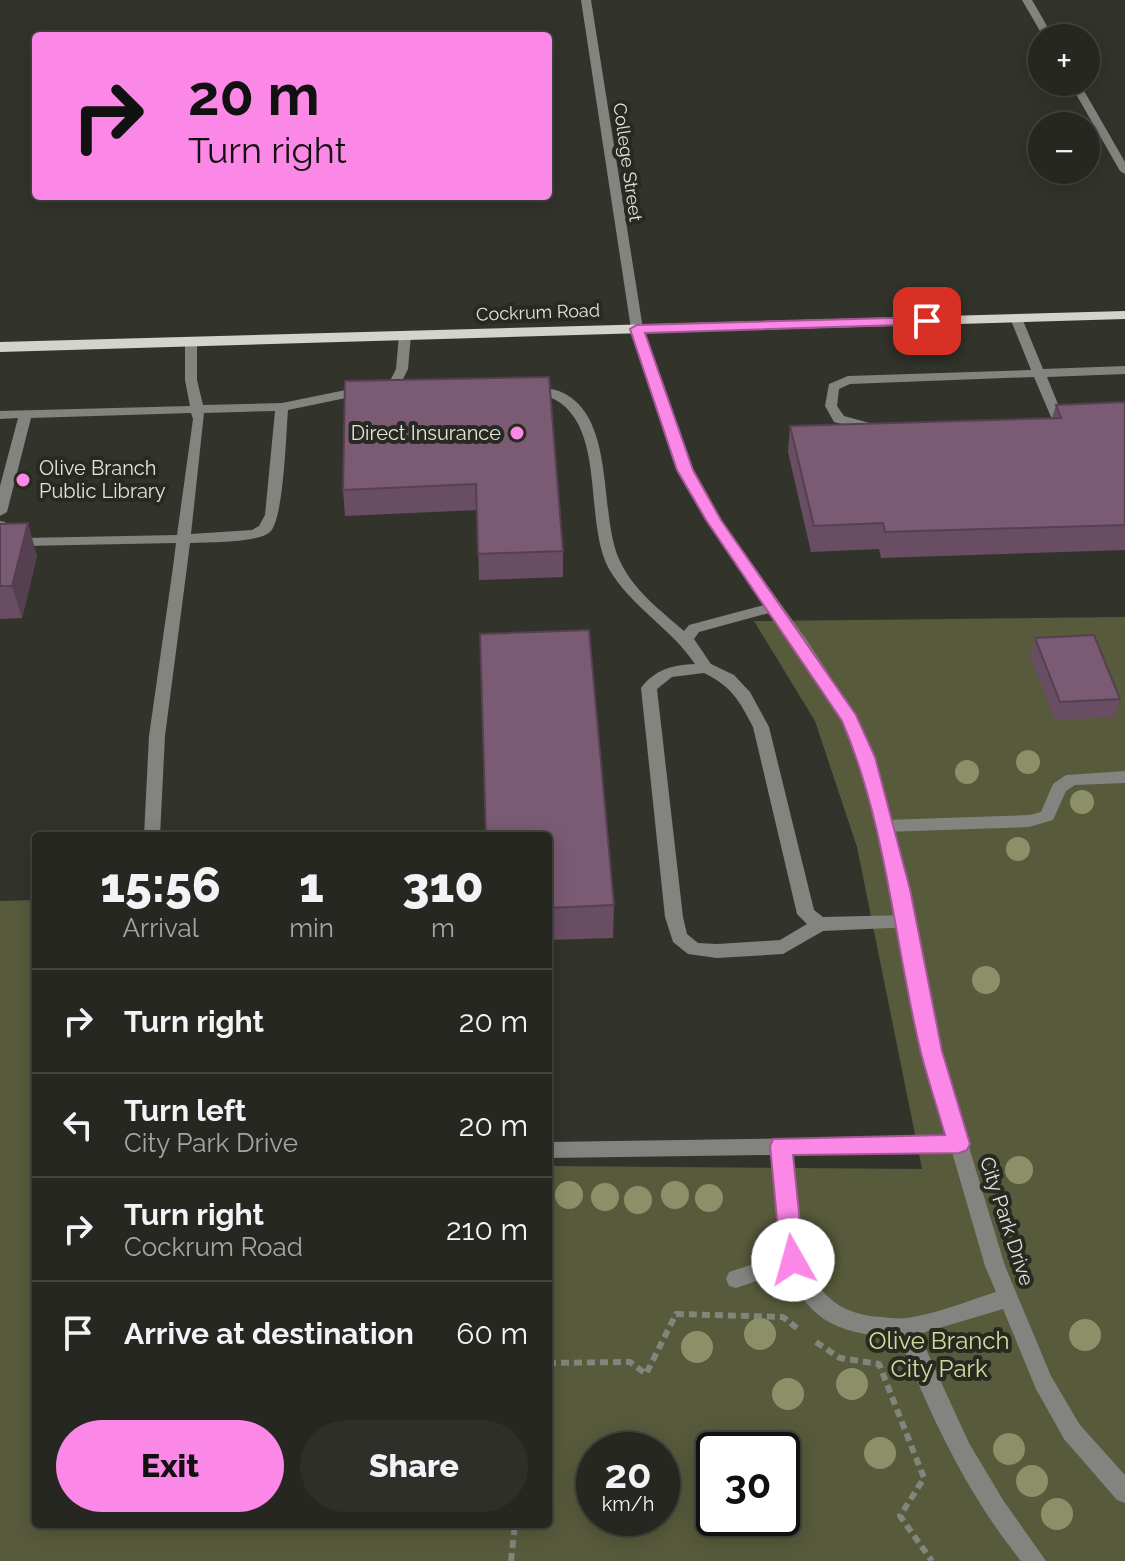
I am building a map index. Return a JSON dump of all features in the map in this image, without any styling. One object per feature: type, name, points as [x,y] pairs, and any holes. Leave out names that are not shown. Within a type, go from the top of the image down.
[{"type":"main road","name":"Cockrum Road","points":[[0,347],[1125,315]]},
{"type":"street","name":"College Street","points":[[586,0],[637,329]]},
{"type":"street","points":[[1027,0],[1041,24]]},
{"type":"street","points":[[1082,96],[1125,171]]},
{"type":"street","points":[[1016,318],[1067,423],[1045,424]]},
{"type":"street","name":"City Park Drive","points":[[637,329],[685,470],[714,520],[850,719],[866,757],[907,922],[931,1051],[1008,1298],[1043,1382],[1072,1432],[1125,1492]]},
{"type":"street","points":[[0,415],[282,407],[395,384],[402,369],[405,335]]},
{"type":"street","points":[[152,832],[157,736],[199,419],[191,380],[191,341]]},
{"type":"street","points":[[885,428],[862,428],[839,419],[831,406],[833,387],[848,380],[1125,370]]},
{"type":"street","points":[[517,390],[544,390],[570,404],[589,428],[610,556],[643,604],[688,642],[706,668],[729,679],[745,696],[761,727],[806,914],[820,924]]},
{"type":"street","points":[[0,525],[9,539],[24,542],[183,539],[255,534],[265,529],[272,515],[282,407]]},
{"type":"street","points":[[0,512],[25,415]]},
{"type":"street","points":[[688,642],[686,639],[694,628],[775,607]]},
{"type":"street","points":[[706,668],[667,672],[656,678],[649,688],[674,917],[679,937],[694,949],[717,951],[783,947],[820,924],[907,922]]},
{"type":"street","points":[[884,826],[1029,821],[1047,816],[1059,788],[1072,779],[1125,777]]},
{"type":"street","points":[[552,1150],[959,1144]]},
{"type":"street","points":[[781,1146],[793,1260],[808,1292],[837,1317],[872,1330],[906,1328],[1008,1298]]},
{"type":"street","points":[[736,1279],[793,1260]]},
{"type":"street","points":[[906,1328],[928,1382],[968,1463],[1004,1524],[1035,1561]]},
{"type":"path","points":[[552,1363],[630,1362],[646,1374],[676,1314],[783,1317],[802,1332]]},
{"type":"path","points":[[811,1339],[840,1358],[879,1364],[924,1478],[900,1516],[932,1561]]},
{"type":"path","points":[[511,1561],[515,1528]]},
{"type":"green space","name":"Olive Branch City Park","points":[[1125,617],[1125,1561],[0,1561],[0,901],[32,900],[32,1528],[552,1528],[552,1166],[922,1169],[857,847],[815,721],[754,621]]},
{"type":"building","points":[[549,377],[563,551],[478,554],[476,484],[343,490],[345,381]]},
{"type":"building","points":[[1125,402],[1125,525],[885,532],[883,523],[814,526],[790,426],[1061,418],[1056,405]]},
{"type":"building","points":[[28,523],[12,586],[0,586],[0,524]]},
{"type":"building","points":[[589,630],[614,905],[552,908],[552,832],[486,832],[480,634]]},
{"type":"building","points":[[1094,635],[1120,699],[1060,702],[1035,638]]},
{"type":"place","name":"Direct Insurance","points":[[517,433]]},
{"type":"place","name":"Olive Branch Public Library","points":[[23,480]]},
{"type":"route","points":[[793,1260],[781,1146],[959,1144],[931,1051],[901,889],[866,757],[850,719],[714,520],[685,470],[637,329],[927,321]]}]
